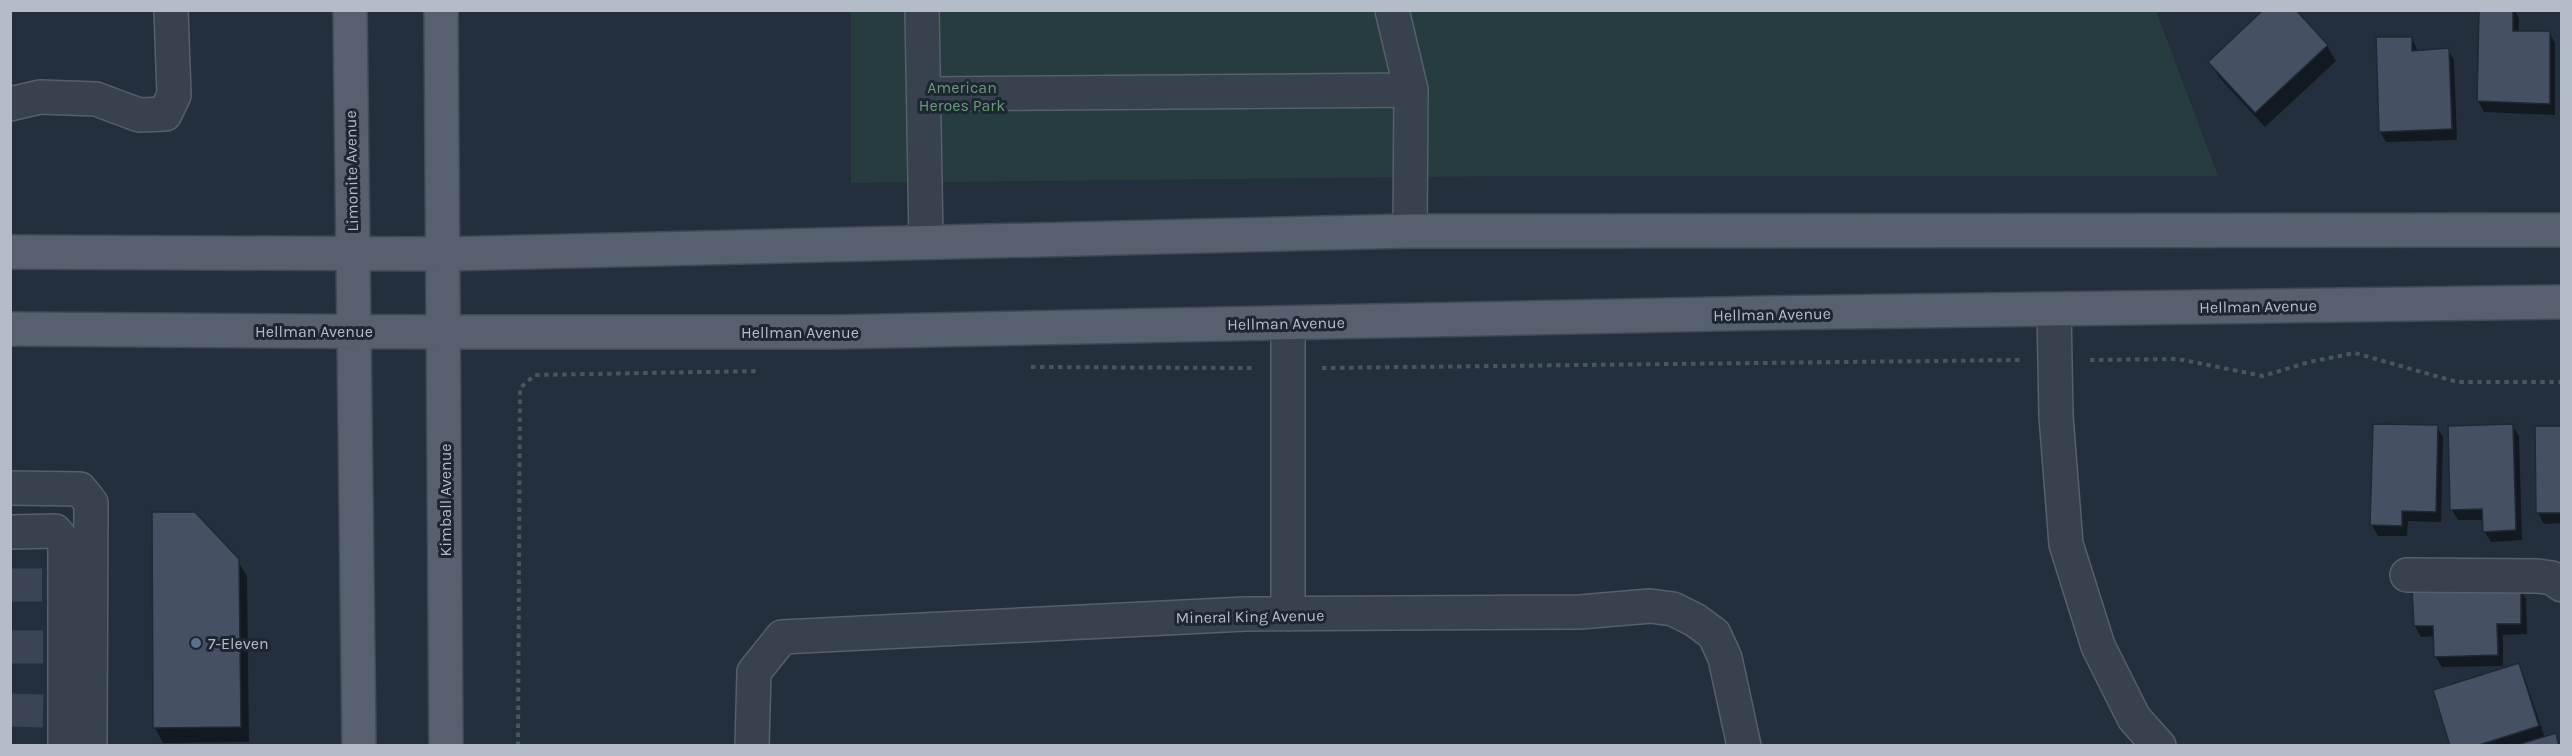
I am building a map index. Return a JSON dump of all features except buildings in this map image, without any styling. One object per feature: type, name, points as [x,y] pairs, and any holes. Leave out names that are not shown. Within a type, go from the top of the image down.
[{"type":"main road","name":"Limonite Avenue","points":[[350,10],[353,331]]},
{"type":"main road","points":[[441,10],[444,254]]},
{"type":"main road","points":[[10,252],[444,254],[1410,231],[2562,230]]},
{"type":"main road","name":"Kimball Avenue","points":[[444,254],[446,746]]},
{"type":"main road","name":"Hellman Avenue","points":[[10,328],[444,332],[833,332],[2562,302]]},
{"type":"main road","points":[[353,331],[359,746]]},
{"type":"street","points":[[10,104],[40,97],[96,99],[139,115],[165,114],[174,95],[171,10]]},
{"type":"street","points":[[922,10],[926,241]]},
{"type":"street","points":[[1392,10],[1411,90],[1410,231]]},
{"type":"street","points":[[924,94],[1411,90]]},
{"type":"street","points":[[2055,309],[2056,416],[2066,544],[2098,646],[2134,718],[2159,746]]},
{"type":"street","points":[[1287,323],[1288,614]]},
{"type":"street","points":[[10,488],[80,489],[91,503],[90,746]]},
{"type":"street","points":[[10,532],[55,531],[65,543],[54,584],[54,711],[65,746]]},
{"type":"street","points":[[2407,574],[2537,576],[2552,578],[2562,585]]},
{"type":"street","name":"Mineral King Avenue","points":[[752,746],[754,672],[782,637],[1245,614],[1580,612],[1650,606],[1673,609],[1695,620],[1714,634],[1725,658],[1744,746]]},
{"type":"path","points":[[1029,367],[1288,369],[2178,359],[2263,376],[2309,362],[2355,353],[2457,382],[2562,382]]},
{"type":"path","points":[[518,746],[520,388],[535,375],[770,371]]},
{"type":"green space","name":"American Heroes Park","points":[[851,10],[2156,11],[2218,176],[1512,176],[851,183]]},
{"type":"tunnel","points":[[10,585],[42,585]]},
{"type":"tunnel","points":[[10,647],[46,647]]},
{"type":"tunnel","points":[[10,710],[43,711]]},
{"type":"place","name":"7-Eleven","points":[[196,643]]}]
